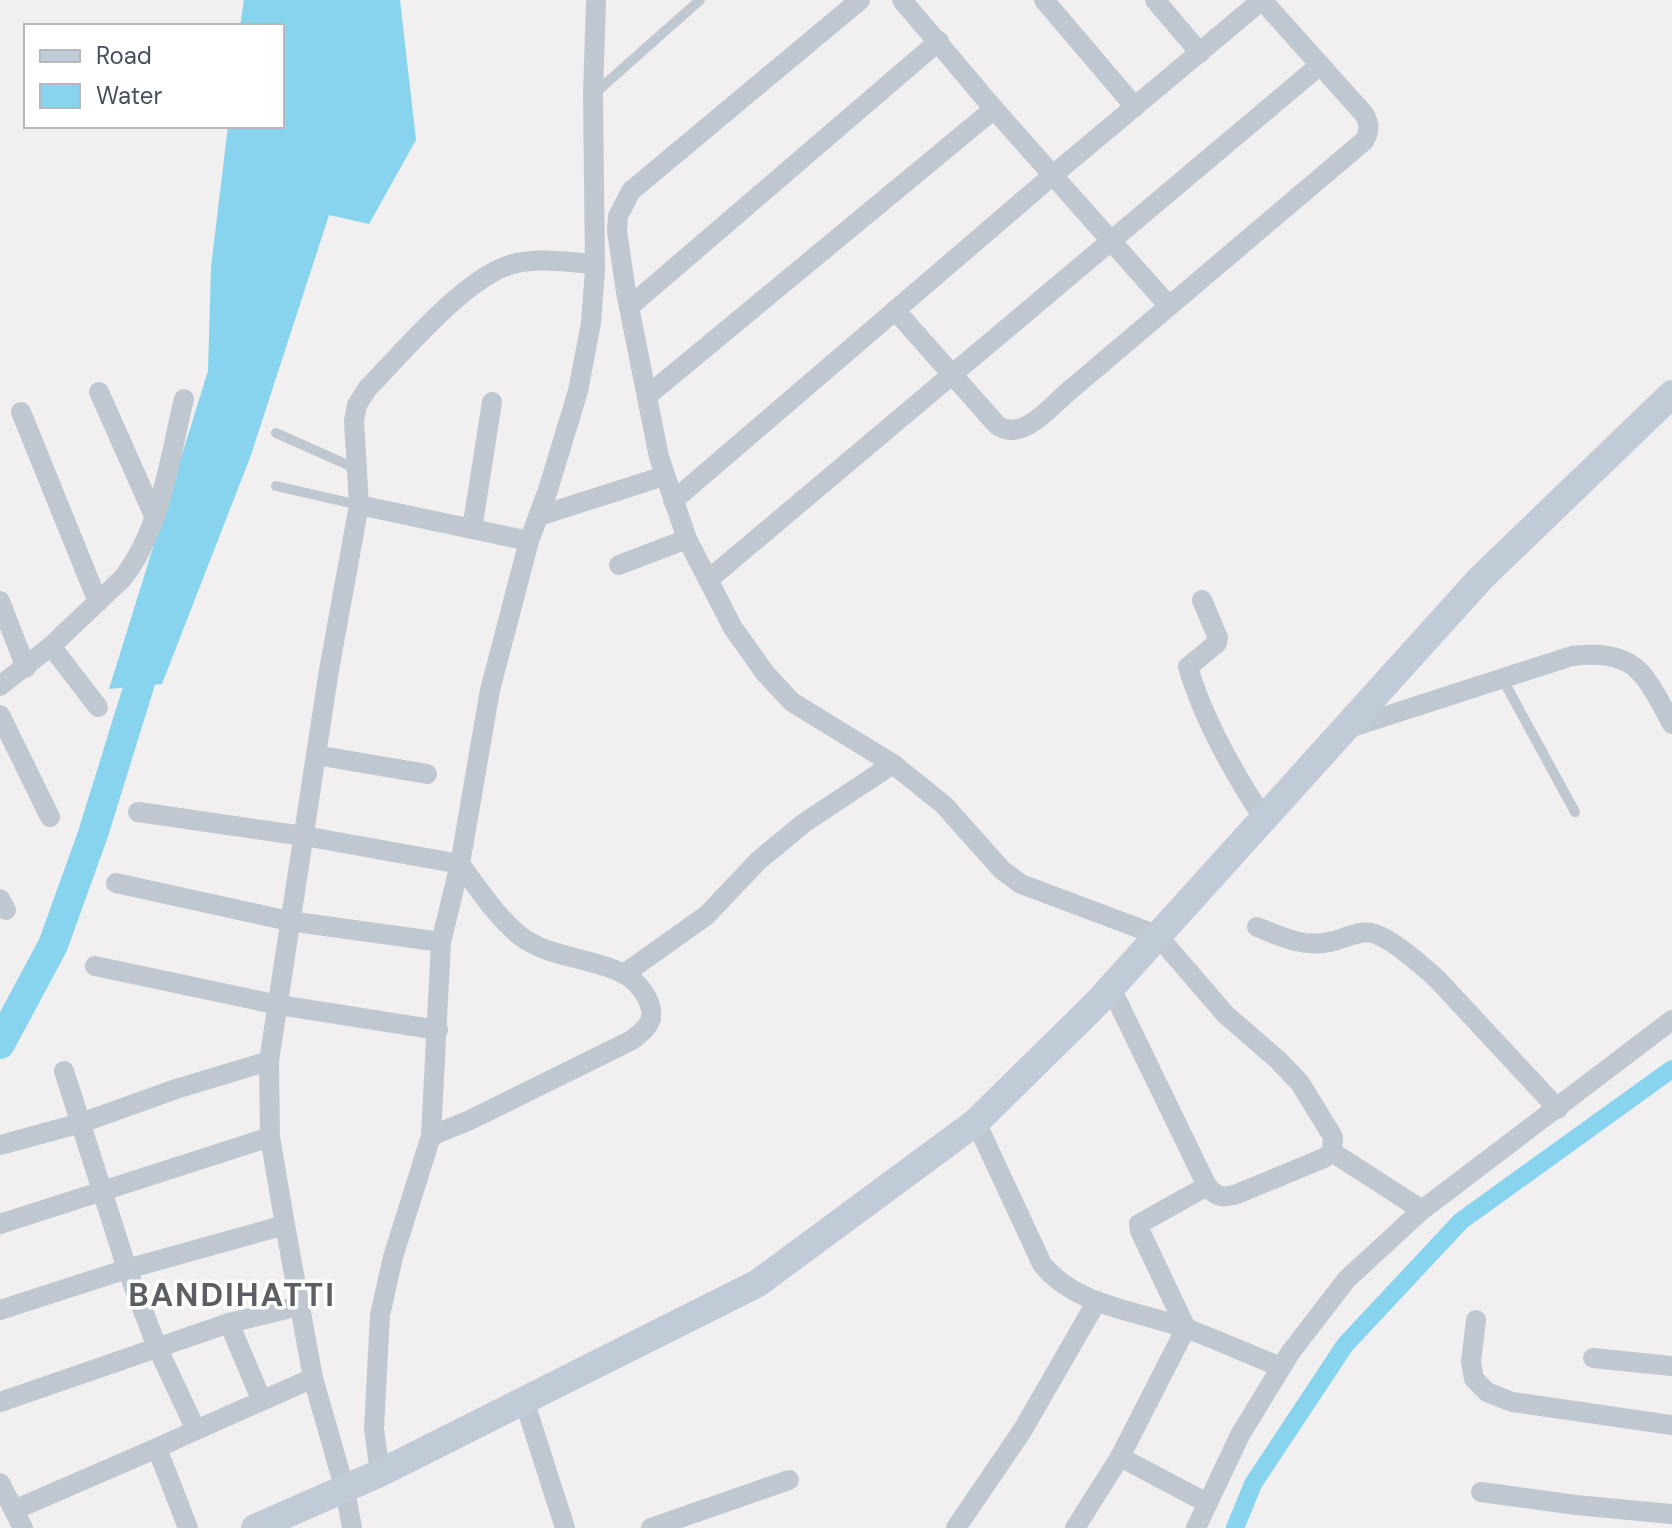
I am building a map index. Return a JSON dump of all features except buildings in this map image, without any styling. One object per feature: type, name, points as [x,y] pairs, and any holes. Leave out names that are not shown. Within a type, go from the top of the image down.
[{"type":"street","points":[[380,1473],[374,1429],[380,1315],[393,1257],[431,1136],[441,942],[460,864],[490,690],[529,541],[578,391],[591,323],[595,267],[593,95],[596,0]]},
{"type":"street","points":[[860,0],[631,191],[618,216],[629,307],[664,476],[687,539],[733,628],[765,673],[792,702],[893,764],[944,805],[1002,870],[1021,884],[1157,935],[1226,1015],[1300,1083],[1333,1137],[1332,1152],[1237,1194],[1224,1198],[1214,1195],[1111,988]]},
{"type":"street","points":[[902,0],[1168,305]]},
{"type":"street","points":[[1044,0],[1135,107]]},
{"type":"street","points":[[1155,0],[1200,53]]},
{"type":"street","points":[[673,501],[895,310],[1053,175],[1262,0],[1368,121],[1369,133],[1364,141],[1025,428],[1013,432],[997,425],[895,310]]},
{"type":"street","points":[[629,307],[939,41]]},
{"type":"street","points":[[708,580],[1320,65]]},
{"type":"street","points":[[647,396],[994,109]]},
{"type":"street","points":[[352,1528],[345,1490],[313,1378],[299,1306],[270,1137],[269,1061],[289,921],[359,505],[354,421],[357,405],[367,389],[475,282],[506,266],[550,260],[595,267],[622,267]]},
{"type":"street","points":[[99,392],[155,518]]},
{"type":"street","points":[[255,1528],[380,1473],[758,1283],[976,1122],[1111,988],[1481,578],[1672,394]]},
{"type":"street","points":[[0,686],[51,646],[133,566],[155,518],[184,399]]},
{"type":"street","points":[[472,529],[492,402]]},
{"type":"street","points":[[21,412],[98,602]]},
{"type":"street","points":[[539,516],[664,476]]},
{"type":"street","points":[[359,505],[529,541]]},
{"type":"street","points":[[619,565],[687,539]]},
{"type":"street","points":[[1202,600],[1218,638],[1217,643],[1188,667],[1215,734],[1238,779],[1264,819]]},
{"type":"street","points":[[0,601],[26,668]]},
{"type":"street","points":[[51,646],[98,707]]},
{"type":"street","points":[[1346,729],[1572,656],[1594,654],[1615,656],[1633,664],[1648,680],[1672,724]]},
{"type":"street","points":[[0,715],[50,817]]},
{"type":"street","points":[[316,755],[427,774]]},
{"type":"street","points":[[624,974],[707,915],[758,861],[804,823],[893,764]]},
{"type":"street","points":[[138,812],[304,836],[460,864],[493,908],[520,935],[540,947],[624,974],[649,1001],[651,1018],[645,1029],[632,1040],[431,1136]]},
{"type":"street","points":[[116,883],[289,921],[441,942]]},
{"type":"street","points":[[1257,927],[1310,944],[1363,933],[1376,934],[1417,961],[1438,980],[1558,1109]]},
{"type":"street","points":[[95,966],[279,1005],[438,1030]]},
{"type":"street","points":[[1196,1528],[1240,1435],[1281,1367],[1347,1279],[1422,1210],[1672,1020]]},
{"type":"street","points":[[0,1145],[81,1123],[176,1089],[269,1061]]},
{"type":"street","points":[[64,1071],[127,1269],[157,1347],[196,1430]]},
{"type":"street","points":[[976,1122],[1042,1264],[1053,1279],[1097,1301],[1186,1328],[1281,1367]]},
{"type":"street","points":[[0,1224],[270,1137]]},
{"type":"street","points":[[1332,1152],[1422,1210]]},
{"type":"street","points":[[1186,1328],[1139,1224],[1207,1186]]},
{"type":"street","points":[[0,1310],[127,1269],[285,1225]]},
{"type":"street","points":[[956,1528],[1022,1431],[1097,1301]]},
{"type":"street","points":[[0,1402],[229,1323],[299,1306]]},
{"type":"street","points":[[1476,1320],[1471,1362],[1474,1379],[1487,1392],[1512,1402],[1672,1425]]},
{"type":"street","points":[[229,1323],[261,1399]]},
{"type":"street","points":[[1075,1528],[1120,1457],[1186,1328]]},
{"type":"street","points":[[1593,1358],[1672,1366]]},
{"type":"street","points":[[0,1483],[18,1519],[157,1448],[313,1378]]},
{"type":"street","points":[[524,1400],[565,1528]]},
{"type":"street","points":[[157,1448],[188,1528]]},
{"type":"street","points":[[1120,1457],[1207,1503]]},
{"type":"street","points":[[662,1526],[789,1480]]},
{"type":"street","points":[[1481,1492],[1576,1505],[1672,1512],[1669,1528]]},
{"type":"lane","points":[[593,95],[700,0]]},
{"type":"lane","points":[[276,433],[357,469]]},
{"type":"lane","points":[[276,486],[359,505]]},
{"type":"lane","points":[[1502,678],[1575,812]]},
{"type":"water","points":[[244,0],[400,0],[416,140],[369,224],[329,215],[251,455],[162,684],[109,689],[208,371],[211,267],[228,128],[284,128],[284,24],[240,24]]},
{"type":"waterway","points":[[0,1044],[53,945],[93,834],[151,647]]},
{"type":"waterway","points":[[1235,1528],[1253,1484],[1345,1345],[1461,1221],[1672,1069]]},
{"type":"district","name":"BANDIHATTI","points":[[232,1295]]}]
